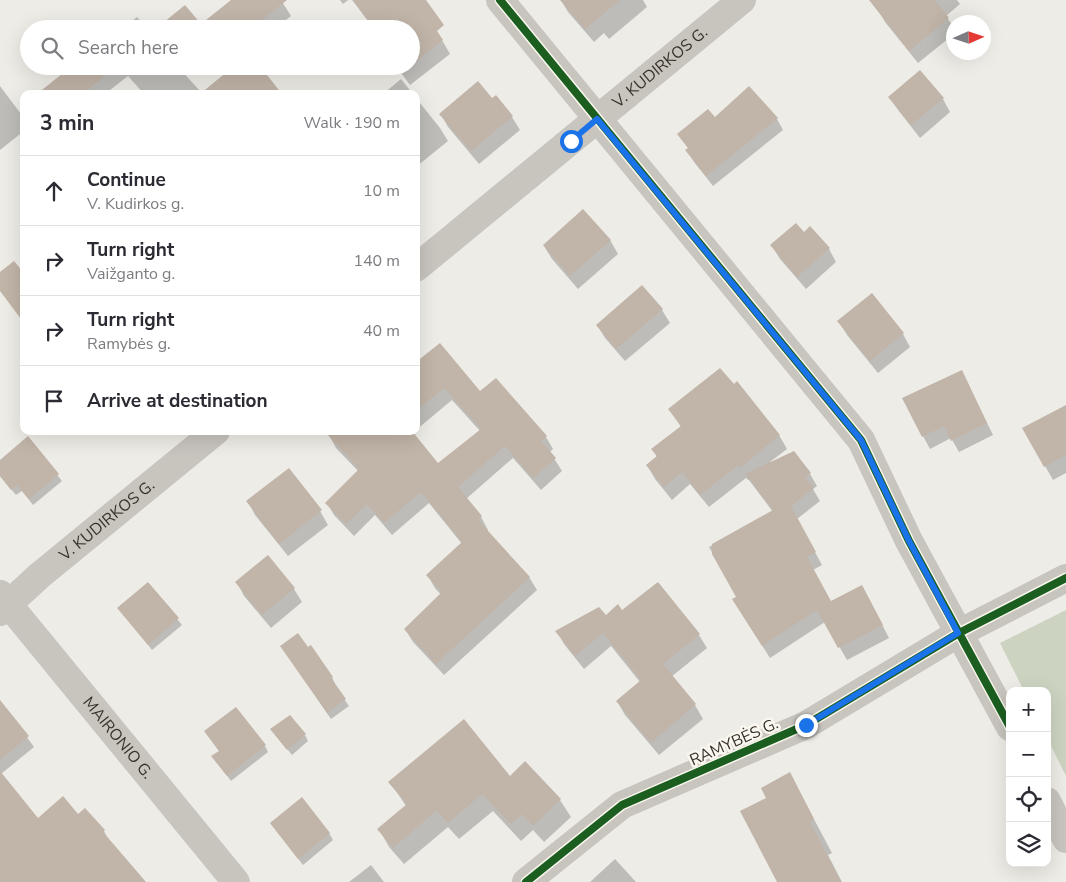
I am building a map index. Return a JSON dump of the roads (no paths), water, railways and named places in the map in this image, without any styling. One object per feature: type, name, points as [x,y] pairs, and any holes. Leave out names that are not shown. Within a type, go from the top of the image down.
[{"type":"street","points":[[500,0],[861,440],[909,541],[1006,720]]},
{"type":"street","name":"V. KUDIRKOS G.","points":[[420,265],[742,0]]},
{"type":"street","name":"V. KUDIRKOS G.","points":[[3,604],[211,435]]},
{"type":"street","name":"RAMYBĖS G.","points":[[526,882],[622,805],[806,725],[958,633],[1066,578]]},
{"type":"street","name":"MAIRONIO G.","points":[[3,604],[236,882]]},
{"type":"street","points":[[1051,809],[1066,839]]}]
